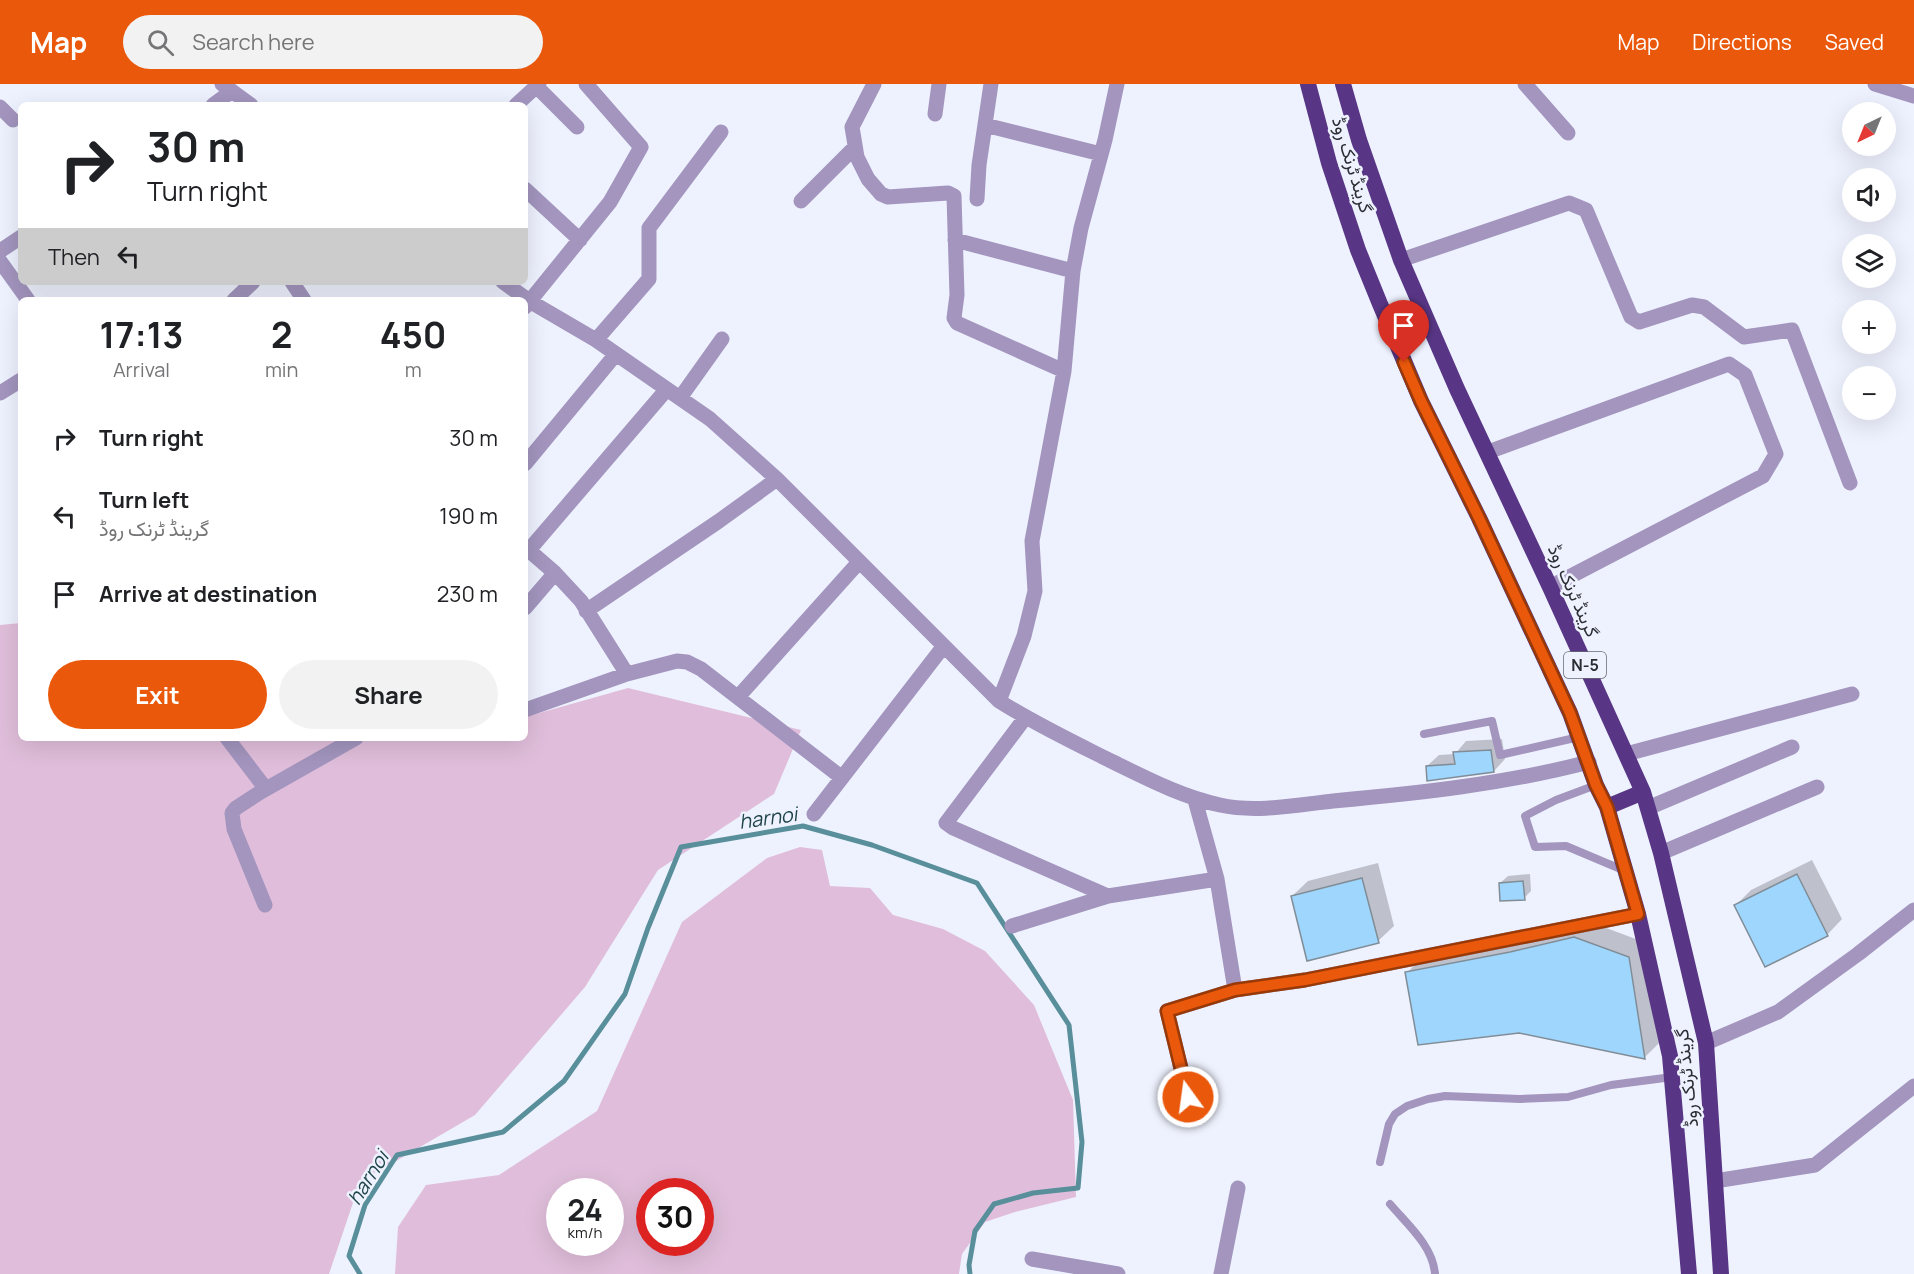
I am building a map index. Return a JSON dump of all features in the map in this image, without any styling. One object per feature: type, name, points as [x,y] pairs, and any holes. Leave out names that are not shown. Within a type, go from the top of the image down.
[{"type":"highway","name":"گرینڈ ٹرنک روڈ","points":[[1308,84],[1329,163],[1358,250],[1380,304],[1421,401],[1479,518],[1570,713],[1596,785],[1607,807],[1638,914],[1673,1077],[1689,1274]]},
{"type":"highway","name":"گرینڈ ٹرنک روڈ","points":[[1343,84],[1359,140],[1401,260],[1457,389],[1550,587],[1645,800],[1661,853],[1707,1043],[1721,1274]]},
{"type":"highway","points":[[1607,807],[1645,800]]},
{"type":"street","points":[[586,84],[641,147],[610,202],[528,305],[596,340],[710,419],[777,479],[999,701],[1025,717],[1138,774],[1195,800],[1223,806],[1260,808],[1439,791],[1589,762]]},
{"type":"street","points":[[874,84],[852,127],[857,157],[868,179],[881,194],[888,197],[948,193],[954,196],[957,295],[954,318],[957,322],[1064,371]]},
{"type":"street","points":[[935,114],[939,84]]},
{"type":"street","points":[[977,199],[979,165],[991,84]]},
{"type":"street","points":[[999,701],[1024,636],[1035,591],[1032,541],[1064,371],[1073,271],[1081,228],[1117,84]]},
{"type":"street","points":[[1525,84],[1568,133]]},
{"type":"street","points":[[1875,84],[1914,96]]},
{"type":"street","points":[[519,102],[538,85],[577,127]]},
{"type":"street","points":[[215,102],[227,87],[247,102]]},
{"type":"street","points":[[0,107],[13,120]]},
{"type":"street","points":[[985,125],[1101,154]]},
{"type":"street","points":[[596,340],[649,279],[649,228],[722,132]]},
{"type":"street","points":[[801,201],[855,147]]},
{"type":"street","points":[[528,192],[580,240]]},
{"type":"street","points":[[1401,260],[1569,203],[1586,210],[1631,317],[1639,322],[1692,305],[1704,307],[1744,337],[1791,330],[1850,483]]},
{"type":"street","points":[[0,251],[18,239]]},
{"type":"street","points":[[956,240],[1073,271]]},
{"type":"street","points":[[0,261],[26,297]]},
{"type":"street","points":[[237,297],[250,285]]},
{"type":"street","points":[[506,285],[519,297]]},
{"type":"street","points":[[528,547],[722,339]]},
{"type":"street","points":[[528,460],[616,354]]},
{"type":"street","points":[[1488,452],[1728,364],[1745,375],[1776,454],[1763,476],[1550,587]]},
{"type":"street","points":[[0,393],[18,382]]},
{"type":"street","points":[[586,611],[777,479]]},
{"type":"street","points":[[528,549],[581,601],[627,674]]},
{"type":"street","points":[[738,698],[859,562]]},
{"type":"street","points":[[528,604],[555,573]]},
{"type":"street","points":[[814,814],[943,646]]},
{"type":"street","points":[[528,709],[627,674],[677,661],[687,662],[701,669],[842,777]]},
{"type":"street","points":[[1626,754],[1852,694]]},
{"type":"street","points":[[1025,717],[946,823],[1108,897]]},
{"type":"street","points":[[229,741],[266,789]]},
{"type":"street","points":[[265,905],[234,829],[232,813],[266,789],[351,741]]},
{"type":"street","points":[[1645,800],[1792,747]]},
{"type":"street","points":[[1661,853],[1816,787]]},
{"type":"street","points":[[1195,800],[1217,879],[1235,990]]},
{"type":"street","points":[[1012,926],[1108,897],[1217,879]]},
{"type":"street","points":[[1707,1043],[1778,1012],[1914,910]]},
{"type":"street","points":[[1188,1097],[1167,1011],[1235,990],[1305,980],[1638,914]]},
{"type":"street","points":[[1715,1181],[1815,1165],[1914,1086]]},
{"type":"street","points":[[1221,1274],[1238,1188]]},
{"type":"street","points":[[1032,1259],[1118,1274]]},
{"type":"lane","points":[[1424,734],[1492,721],[1500,755],[1579,737]]},
{"type":"lane","points":[[1596,785],[1556,800],[1525,816],[1536,847],[1566,846],[1626,872]]},
{"type":"lane","points":[[1380,1162],[1389,1124],[1395,1114],[1407,1106],[1428,1099],[1445,1096],[1520,1099],[1568,1097],[1611,1084],[1673,1077]]},
{"type":"lane","points":[[1390,1204],[1427,1249],[1434,1263],[1435,1274]]},
{"type":"shaded area","points":[[18,623],[18,741],[528,741],[528,716],[628,688],[801,730],[774,794],[658,870],[585,987],[475,1115],[360,1182],[329,1274],[0,1274],[0,625]]},
{"type":"shaded area","points":[[800,847],[822,850],[830,886],[870,888],[893,915],[943,929],[985,951],[1034,1005],[1073,1100],[1076,1197],[985,1222],[962,1254],[959,1274],[395,1274],[398,1227],[426,1185],[499,1175],[597,1111],[682,922],[767,858]]},
{"type":"building","points":[[1491,750],[1494,772],[1427,781],[1426,766],[1455,764],[1453,752]]},
{"type":"building","points":[[1797,874],[1828,936],[1765,967],[1734,905]]},
{"type":"building","points":[[1362,878],[1379,943],[1307,961],[1291,896]]},
{"type":"building","points":[[1523,881],[1525,900],[1500,901],[1499,883]]},
{"type":"building","points":[[1574,937],[1629,957],[1645,1059],[1519,1033],[1418,1045],[1405,972]]},
{"type":"waterway","name":"harnoi","points":[[360,1274],[349,1256],[365,1205],[397,1155],[503,1132],[564,1081],[625,994],[648,928],[681,847],[803,826],[872,845],[977,883],[1069,1025],[1082,1142],[1078,1188],[1033,1193],[994,1204],[975,1231],[969,1265],[970,1274]]},
{"type":"route","points":[[1188,1097],[1167,1011],[1235,990],[1305,980],[1638,914],[1607,807],[1596,785],[1570,713],[1404,362]]}]
